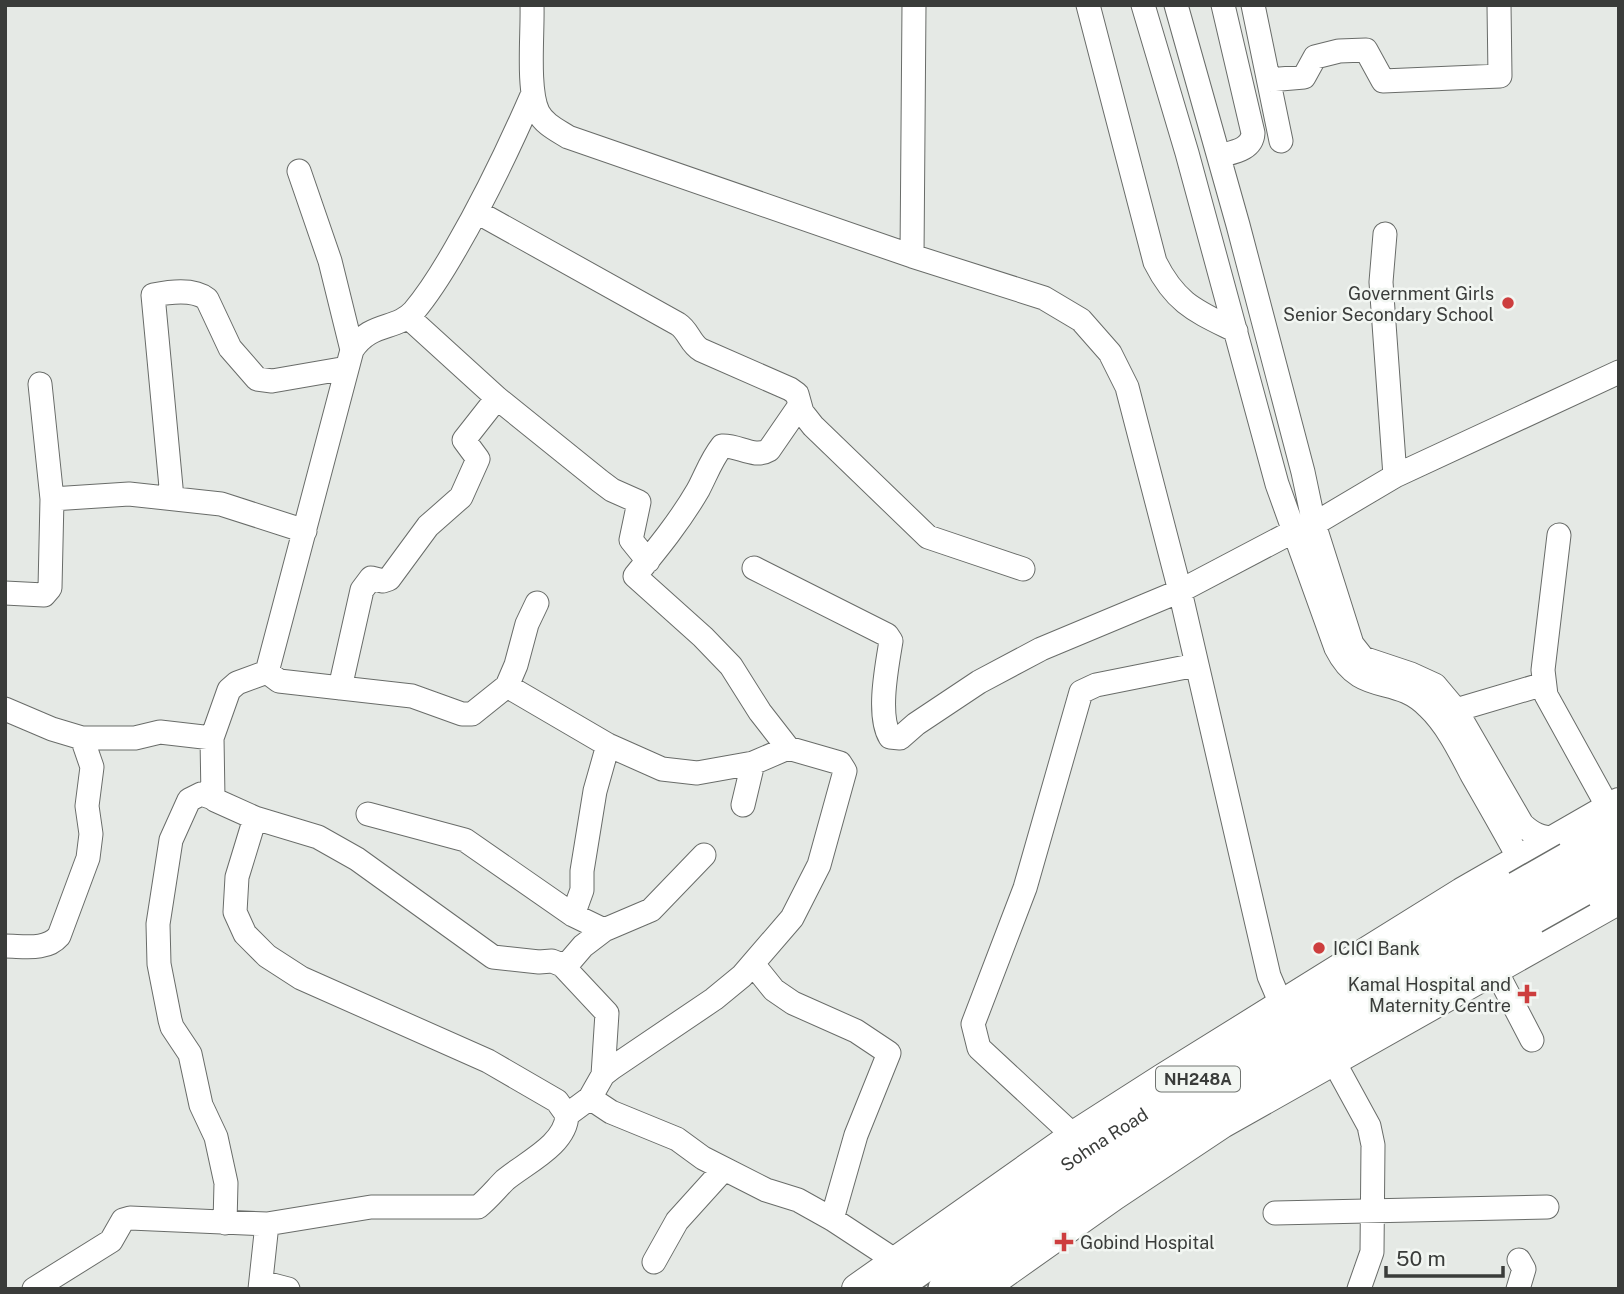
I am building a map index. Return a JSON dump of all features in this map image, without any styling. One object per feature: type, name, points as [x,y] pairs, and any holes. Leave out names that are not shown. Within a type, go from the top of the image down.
[{"type":"highway","name":"Sohna Road","points":[[946,1289],[1105,1175],[1300,1052],[1533,899],[1616,815]]},
{"type":"highway","name":"Sohna Road","points":[[1569,863],[1619,867]]},
{"type":"highway","name":"Sohna Road","points":[[892,1275],[1282,1025],[1533,899]]},
{"type":"main road","points":[[857,1289],[892,1275],[1074,1136],[1462,892],[1533,899],[1619,900]]},
{"type":"main road","points":[[981,1289],[1222,1123],[1495,969],[1533,899]]},
{"type":"street","points":[[532,5],[533,93],[539,113],[550,126],[568,137],[912,256],[1044,298],[1081,320],[1110,353],[1127,387],[1180,591],[1269,976],[1281,1004]]},
{"type":"street","points":[[912,256],[914,5]]},
{"type":"street","points":[[1088,5],[1155,262],[1173,293],[1184,303],[1236,331]]},
{"type":"street","points":[[1143,5],[1188,153],[1277,484],[1304,527],[1352,644],[1363,659],[1411,674],[1435,685],[1456,710],[1522,824],[1569,863]]},
{"type":"street","points":[[1177,5],[1300,459],[1304,527],[1344,665],[1357,677],[1417,696],[1430,709],[1455,744],[1533,899]]},
{"type":"street","points":[[1219,156],[1245,147],[1253,140],[1223,5]]},
{"type":"street","points":[[1253,5],[1281,141]]},
{"type":"street","points":[[1269,80],[1304,77],[1315,57],[1339,51],[1366,50],[1383,81],[1500,76],[1499,5]]},
{"type":"street","points":[[267,672],[350,359],[359,340],[375,329],[408,317],[443,270],[477,212],[533,93]]},
{"type":"street","points":[[299,171],[330,261],[350,359]]},
{"type":"street","points":[[477,212],[678,324],[701,351],[797,394],[805,416],[813,426],[928,537],[1023,569]]},
{"type":"street","points":[[1385,234],[1381,282],[1395,476]]},
{"type":"street","points":[[172,498],[153,295],[190,292],[201,294],[207,299],[230,348],[257,379],[272,381],[350,359]]},
{"type":"street","points":[[408,317],[497,398],[600,481],[639,502],[631,540],[648,561]]},
{"type":"street","points":[[754,568],[887,635],[891,640],[884,689],[886,731],[890,737],[900,738],[915,724],[979,682],[1041,649],[1180,591],[1395,476],[1619,372]]},
{"type":"street","points":[[5,593],[44,595],[50,588],[52,499],[40,384]]},
{"type":"street","points":[[340,688],[362,590],[371,578],[383,582],[389,579],[428,526],[461,497],[478,458],[464,440],[497,398]]},
{"type":"street","points":[[603,1075],[714,999],[752,964],[792,918],[811,885],[830,832],[845,771],[840,763],[788,748],[760,712],[731,666],[635,576],[666,538],[722,446],[731,445],[758,455],[764,454],[800,405]]},
{"type":"street","points":[[52,499],[129,494],[221,504],[305,531]]},
{"type":"street","points":[[1559,535],[1543,670],[1546,695],[1616,815]]},
{"type":"street","points":[[267,672],[279,681],[412,696],[468,715],[507,686],[516,665],[527,624],[537,603]]},
{"type":"street","points":[[1074,1136],[979,1048],[973,1024],[1025,888],[1081,692],[1096,685],[1196,665]]},
{"type":"street","points":[[213,798],[212,738],[229,690],[237,683],[267,672]]},
{"type":"street","points":[[1456,710],[1544,684]]},
{"type":"street","points":[[507,686],[608,745],[662,769],[697,773],[753,764],[788,748]]},
{"type":"street","points":[[5,709],[52,729],[82,738],[135,738],[160,732],[212,738]]},
{"type":"street","points":[[5,946],[43,946],[54,943],[88,858],[91,834],[87,806],[92,767],[82,738]]},
{"type":"street","points":[[573,915],[582,890],[582,871],[595,792],[608,745]]},
{"type":"street","points":[[743,805],[753,764]]},
{"type":"street","points":[[225,1223],[226,1183],[218,1145],[201,1105],[190,1054],[172,1027],[159,964],[158,924],[171,840],[189,800],[201,794],[255,818],[318,837],[357,859],[493,957],[552,961],[562,965],[607,1013],[603,1075],[590,1098],[567,1115]]},
{"type":"street","points":[[368,814],[464,840],[573,915],[604,930]]},
{"type":"street","points":[[34,1289],[111,1241],[123,1220],[138,1218],[267,1224],[371,1207],[478,1208],[506,1180],[548,1150],[567,1121],[567,1115],[557,1101],[488,1061],[301,978],[267,956],[245,934],[235,912],[237,877],[255,818]]},
{"type":"street","points":[[562,965],[604,930],[651,910],[704,855]]},
{"type":"street","points":[[752,964],[774,990],[793,1003],[856,1031],[889,1053],[856,1135],[832,1219]]},
{"type":"street","points":[[1495,969],[1532,1040]]},
{"type":"street","points":[[1334,1062],[1369,1126],[1373,1145],[1372,1252],[1359,1289]]},
{"type":"street","points":[[590,1098],[611,1112],[677,1139],[724,1169],[766,1190],[798,1200],[832,1219],[892,1275]]},
{"type":"street","points":[[654,1262],[677,1220],[724,1169]]},
{"type":"street","points":[[1275,1213],[1547,1207]]},
{"type":"street","points":[[267,1224],[261,1285],[288,1289]]},
{"type":"street","points":[[1518,1289],[1524,1269],[1519,1259]]},
{"type":"place","name":"Government Girls Senior Secondary School","points":[[1508,303]]},
{"type":"place","name":"ICICI Bank","points":[[1319,948]]},
{"type":"place","name":"Kamal Hospital and Maternity Centre","points":[[1527,994]]},
{"type":"place","name":"Gobind Hospital","points":[[1064,1242]]}]
